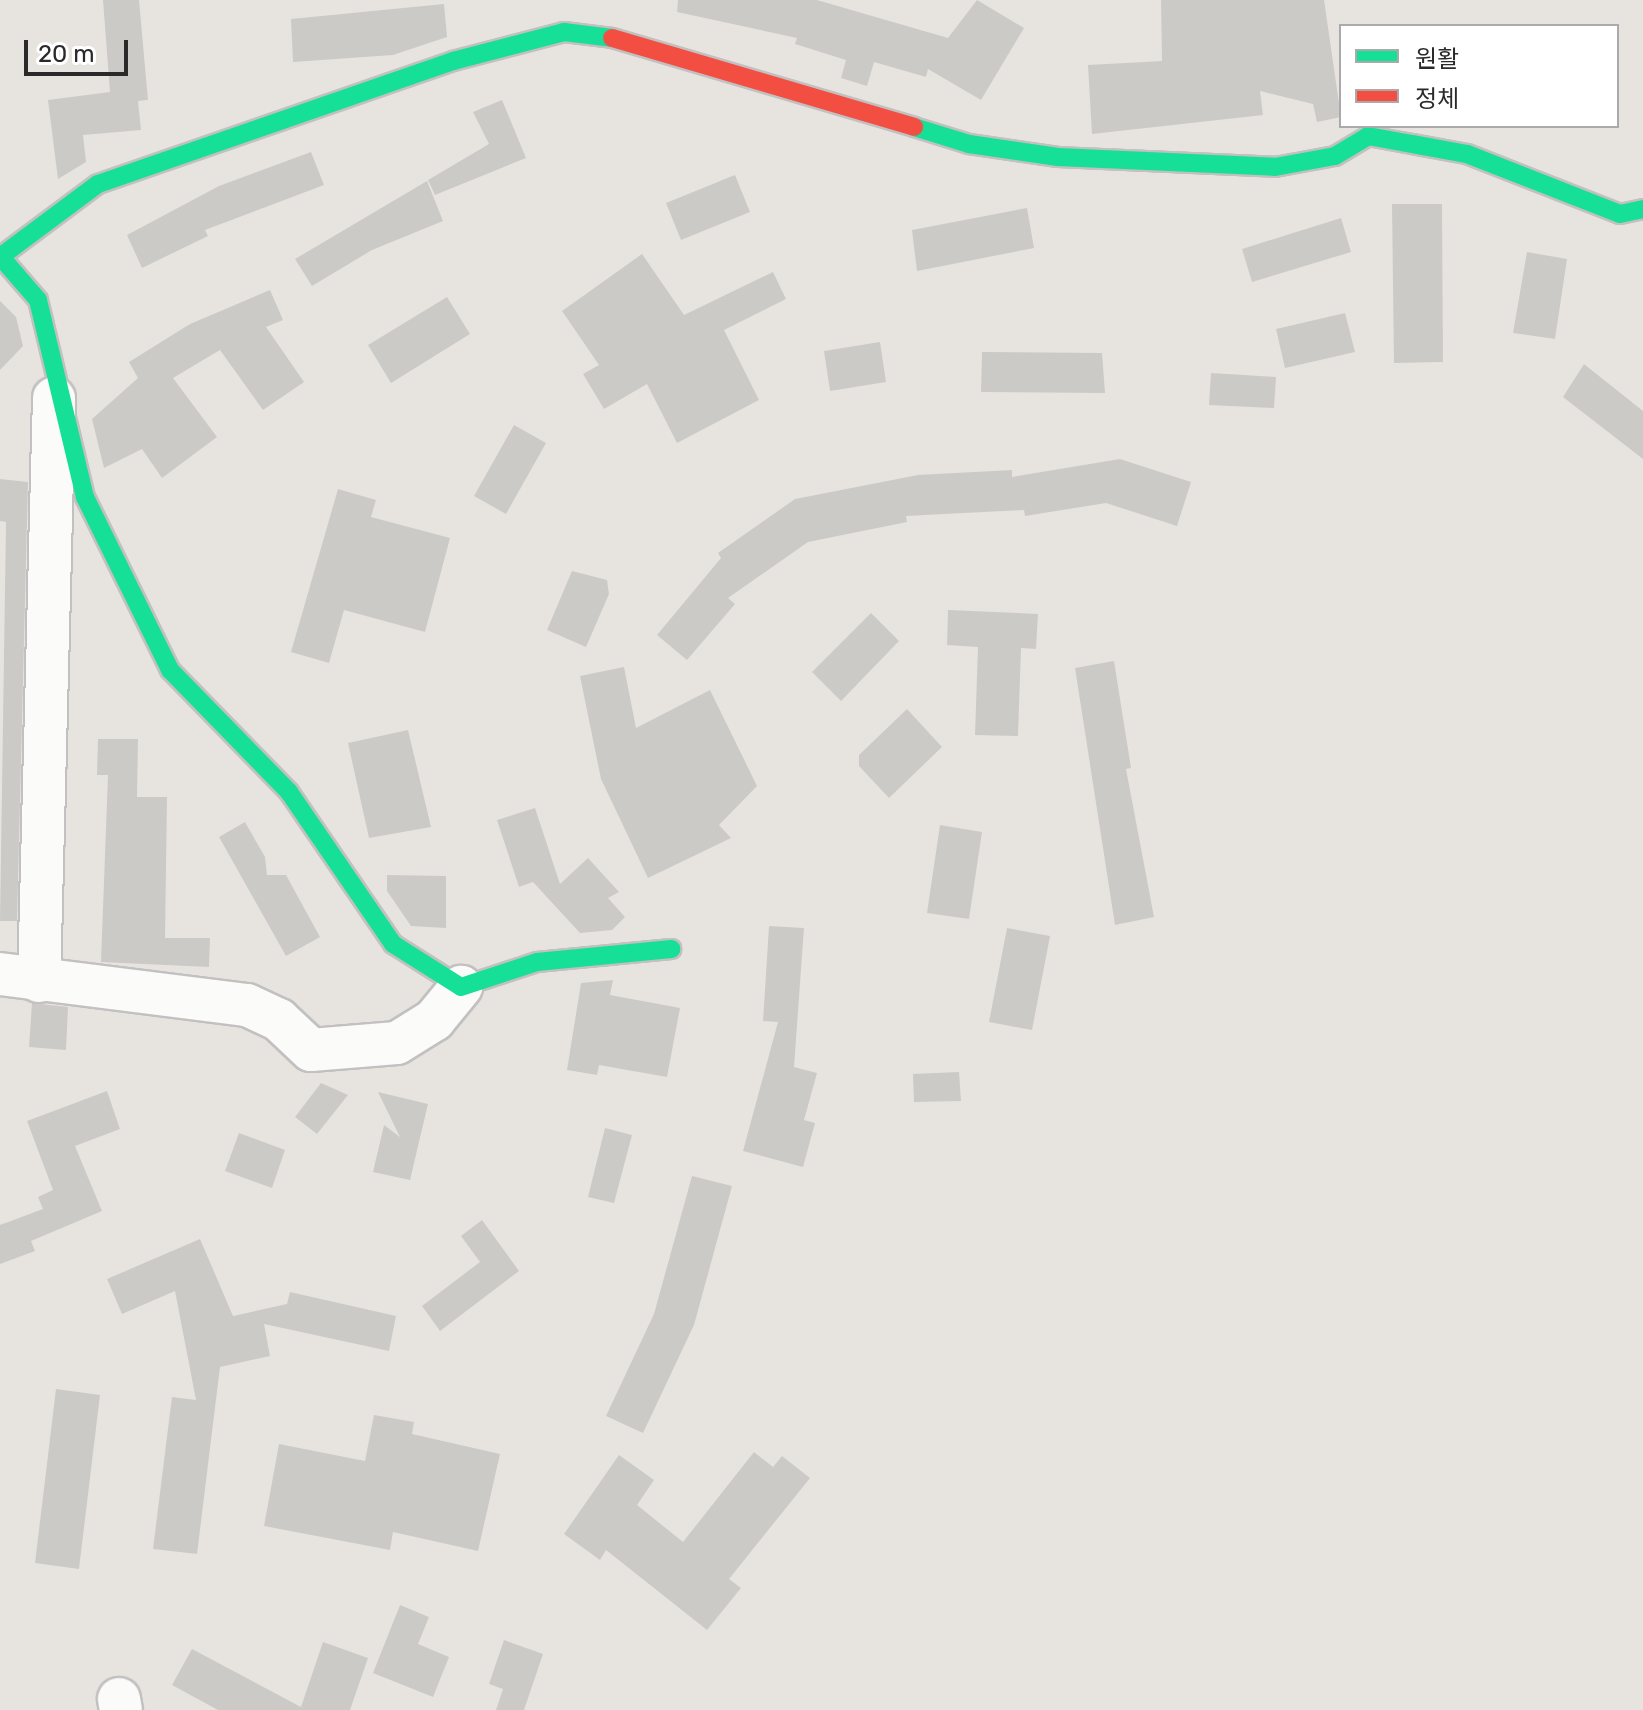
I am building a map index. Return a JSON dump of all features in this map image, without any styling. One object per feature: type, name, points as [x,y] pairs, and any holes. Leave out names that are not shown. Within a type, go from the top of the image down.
[{"type":"street","points":[[461,987],[393,944],[289,792],[170,670],[85,497],[38,300],[0,256],[98,184],[453,61],[564,32],[633,40],[969,144],[1074,158],[1275,167],[1335,156],[1368,136],[1467,154],[1620,214],[1643,209]]},
{"type":"street","points":[[54,373],[20,977],[247,1005],[279,1020],[311,1050],[397,1043],[434,1020],[461,987],[537,962],[671,949]]},
{"type":"building","points":[[103,0],[139,0],[148,100],[138,101],[141,130],[83,135],[86,162],[58,179],[48,100],[110,92]]},
{"type":"building","points":[[678,0],[817,0],[948,38],[977,0],[1024,28],[981,100],[928,69],[926,77],[874,62],[867,86],[841,78],[846,60],[795,44],[797,38],[677,12]]},
{"type":"building","points":[[1161,0],[1324,0],[1339,117],[1317,122],[1313,104],[1260,91],[1263,115],[1092,134],[1088,65],[1162,61]]},
{"type":"building","points":[[444,4],[447,37],[393,55],[293,62],[291,19]]},
{"type":"building","points":[[502,100],[526,158],[435,195],[428,180],[489,144],[473,112]]},
{"type":"building","points":[[311,152],[324,185],[205,230],[208,236],[142,268],[127,235],[219,186]]},
{"type":"building","points":[[735,175],[750,212],[681,240],[666,203]]},
{"type":"building","points":[[427,181],[443,221],[372,250],[312,286],[295,259]]},
{"type":"building","points":[[1392,204],[1442,204],[1443,362],[1394,363]]},
{"type":"building","points":[[1027,208],[1034,248],[917,271],[912,230]]},
{"type":"building","points":[[1341,218],[1351,252],[1252,282],[1242,249]]},
{"type":"building","points":[[1527,252],[1567,259],[1555,339],[1513,333]]},
{"type":"building","points":[[642,254],[684,315],[773,272],[786,299],[724,330],[759,400],[677,443],[647,384],[604,409],[583,374],[599,365],[562,311]]},
{"type":"building","points":[[270,290],[283,320],[266,327],[304,382],[263,410],[220,350],[173,378],[217,437],[162,478],[142,449],[104,468],[92,419],[138,378],[129,362],[190,324]]},
{"type":"building","points":[[447,297],[470,334],[391,383],[368,345]]},
{"type":"building","points":[[0,301],[16,317],[23,346],[0,370]]},
{"type":"building","points":[[1345,313],[1355,352],[1285,368],[1276,329]]},
{"type":"building","points":[[880,342],[886,382],[830,391],[824,351]]},
{"type":"building","points":[[982,352],[1102,353],[1105,393],[981,392]]},
{"type":"building","points":[[1584,364],[1643,411],[1643,459],[1563,397]]},
{"type":"building","points":[[1211,373],[1276,377],[1274,408],[1209,405]]},
{"type":"building","points":[[514,425],[546,443],[506,514],[474,496]]},
{"type":"building","points":[[1120,459],[1191,482],[1177,526],[1106,503],[1025,516],[1024,510],[906,516],[907,522],[808,542],[728,598],[735,604],[687,660],[657,635],[721,558],[718,553],[795,499],[918,475],[1012,470],[1012,477]]},
{"type":"building","points":[[0,479],[28,482],[17,921],[0,921],[6,522],[0,521]]},
{"type":"building","points":[[338,489],[376,500],[371,517],[450,538],[425,632],[344,610],[329,663],[291,652]]},
{"type":"building","points":[[572,571],[607,580],[609,594],[586,647],[547,630]]},
{"type":"building","points":[[948,610],[1038,614],[1036,649],[1021,648],[1018,736],[975,735],[978,647],[947,645]]},
{"type":"building","points":[[871,613],[899,641],[841,701],[812,672]]},
{"type":"building","points":[[1114,661],[1131,768],[1126,769],[1154,917],[1115,925],[1075,668]]},
{"type":"building","points":[[624,667],[636,728],[710,690],[757,786],[719,825],[731,838],[648,878],[601,779],[580,676]]},
{"type":"building","points":[[907,709],[942,747],[889,798],[859,766],[859,755]]},
{"type":"building","points":[[408,730],[431,827],[369,838],[348,743]]},
{"type":"building","points":[[98,739],[138,739],[137,797],[167,797],[165,938],[210,938],[209,967],[101,962],[108,775],[97,775]]},
{"type":"building","points":[[535,808],[560,884],[588,858],[619,892],[608,898],[625,917],[612,930],[580,933],[533,882],[519,887],[497,820]]},
{"type":"building","points":[[245,822],[265,857],[267,875],[286,875],[320,937],[286,956],[219,837]]},
{"type":"building","points":[[940,825],[982,832],[969,919],[927,913]]},
{"type":"building","points":[[387,875],[446,876],[446,928],[411,926],[387,891]]},
{"type":"building","points":[[769,926],[804,928],[794,1067],[817,1073],[804,1120],[815,1123],[803,1167],[743,1151],[778,1022],[763,1021]]},
{"type":"building","points":[[1007,928],[1050,936],[1032,1030],[989,1022]]},
{"type":"building","points":[[613,980],[610,995],[680,1008],[667,1077],[599,1065],[597,1075],[567,1070],[581,983]]},
{"type":"building","points":[[32,1003],[68,1007],[66,1050],[29,1047]]},
{"type":"building","points":[[959,1072],[961,1101],[914,1102],[913,1074]]},
{"type":"building","points":[[321,1083],[348,1095],[317,1134],[295,1117]]},
{"type":"building","points":[[107,1091],[120,1129],[75,1146],[102,1211],[31,1241],[35,1251],[0,1264],[0,1225],[43,1209],[38,1197],[53,1190],[27,1121]]},
{"type":"building","points":[[378,1092],[428,1104],[410,1180],[373,1172],[384,1125],[400,1137]]},
{"type":"building","points":[[605,1128],[632,1135],[614,1203],[588,1197]]},
{"type":"building","points":[[239,1133],[285,1150],[272,1188],[225,1171]]},
{"type":"building","points":[[692,1176],[732,1186],[694,1325],[643,1433],[606,1416],[654,1314]]},
{"type":"building","points":[[482,1220],[519,1271],[440,1331],[422,1306],[480,1262],[461,1236]]},
{"type":"building","points":[[200,1239],[233,1316],[287,1304],[290,1292],[396,1316],[389,1351],[264,1324],[270,1356],[220,1367],[197,1554],[153,1549],[172,1397],[196,1400],[175,1291],[122,1314],[107,1279]]},
{"type":"building","points":[[56,1389],[100,1395],[79,1569],[35,1563]]},
{"type":"building","points":[[374,1415],[414,1422],[412,1434],[500,1454],[478,1551],[393,1532],[390,1550],[264,1526],[279,1444],[365,1461]]},
{"type":"building","points":[[754,1452],[773,1467],[782,1456],[810,1478],[729,1579],[741,1588],[707,1630],[606,1550],[600,1560],[564,1534],[619,1455],[654,1480],[637,1505],[683,1542]]},
{"type":"building","points":[[400,1605],[429,1617],[418,1644],[449,1657],[433,1697],[373,1673]]},
{"type":"building","points":[[504,1640],[543,1654],[524,1710],[496,1710],[503,1689],[489,1684]]},
{"type":"building","points":[[323,1642],[368,1658],[350,1710],[218,1710],[172,1685],[192,1649],[301,1707]]},
{"type":"traffic: fast","points":[[0,257],[98,184],[453,61],[564,32],[612,38]]},
{"type":"traffic: fast","points":[[914,127],[969,144],[1058,157],[1275,167],[1335,156],[1368,136],[1467,154],[1620,214],[1643,209]]},
{"type":"traffic: fast","points":[[0,256],[38,300],[85,497],[170,670],[289,792],[393,944],[461,987],[537,962],[671,949]]},
{"type":"traffic: jam","points":[[612,38],[914,127]]}]
